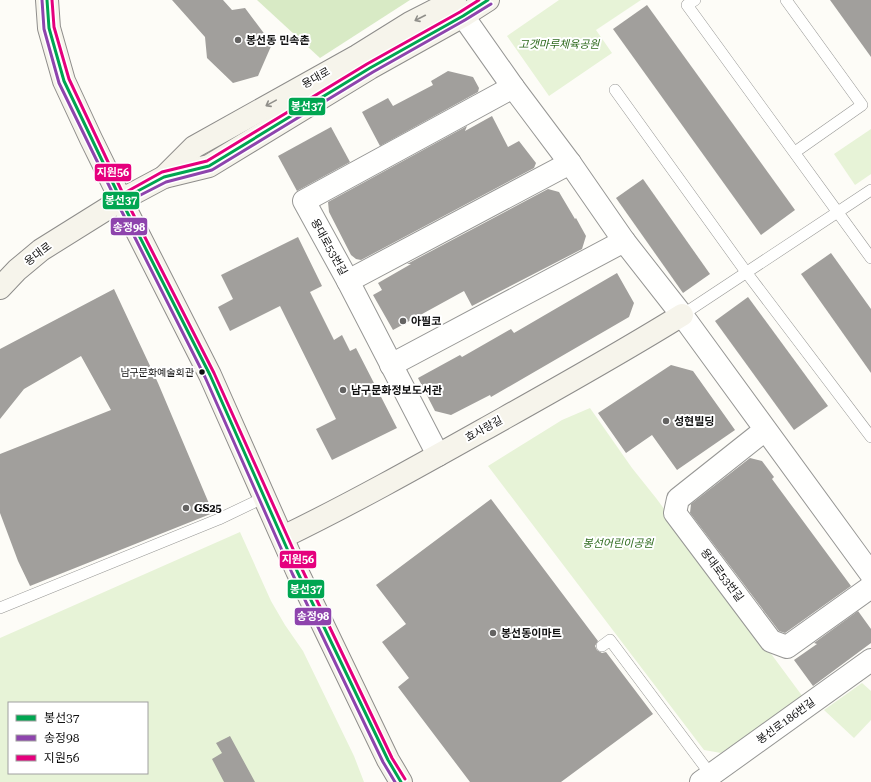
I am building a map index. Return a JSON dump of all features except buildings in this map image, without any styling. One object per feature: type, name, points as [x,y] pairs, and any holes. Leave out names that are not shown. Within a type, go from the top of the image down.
[{"type":"street","points":[[47,0],[49,28],[64,81],[121,200],[210,375],[297,571],[400,782]]},
{"type":"street","name":"용대로","points":[[0,288],[17,270],[41,250],[121,200],[164,177],[194,147],[357,56],[410,24],[488,0]]},
{"type":"street","points":[[459,8],[513,87],[570,163],[624,241],[682,316],[764,430],[871,574]]},
{"type":"street","name":"용대로53번길","points":[[513,87],[304,201],[348,281],[570,163]]},
{"type":"street","points":[[391,365],[624,241]]},
{"type":"street","points":[[348,281],[438,455]]},
{"type":"street","name":"효사랑길","points":[[283,537],[438,455],[602,363],[682,316]]},
{"type":"street","name":"용대로53번길","points":[[764,430],[678,499],[675,513],[771,641],[787,647],[871,588]]},
{"type":"street","name":"봉선로186번길","points":[[706,779],[871,660]]},
{"type":"lane","points":[[695,0],[687,5],[871,258]]},
{"type":"lane","points":[[786,0],[862,105],[795,152]]},
{"type":"lane","points":[[615,90],[746,272],[871,437]]},
{"type":"lane","points":[[682,316],[871,190]]},
{"type":"lane","points":[[0,608],[219,520],[265,497]]},
{"type":"lane","points":[[602,646],[610,640],[706,779]]},
{"type":"green space","points":[[257,0],[410,0],[320,58]]},
{"type":"green space","name":"고갯마루체육공원","points":[[559,0],[641,0],[596,30],[612,53],[549,96],[507,36]]},
{"type":"green space","points":[[871,129],[871,174],[855,185],[834,154]]},
{"type":"green space","name":"봉선어린이공원","points":[[590,408],[632,468],[656,498],[803,697],[721,753],[704,750],[488,466],[562,420]]},
{"type":"green space","points":[[240,532],[271,601],[303,651],[354,756],[364,782],[0,782],[0,638]]},
{"type":"green space","points":[[862,683],[871,691],[871,720],[854,738],[824,710]]},
{"type":"transit line","name":"송정98","points":[[42,0],[44,29],[59,83],[205,377],[292,573],[383,762],[395,782]]},
{"type":"transit line","name":"봉선37","points":[[47,0],[49,28],[64,81],[121,200],[210,375],[297,571],[388,760],[401,782]]},
{"type":"transit line","name":"지원56","points":[[52,0],[54,27],[69,79],[125,198],[214,373],[302,569],[392,758],[405,779]]},
{"type":"transit line","name":"지원56","points":[[119,196],[162,172],[207,161],[367,64],[479,0]]},
{"type":"transit line","name":"봉선37","points":[[121,200],[164,177],[209,166],[370,68],[463,16],[488,0]]},
{"type":"transit line","name":"송정98","points":[[123,204],[166,182],[212,170],[373,72],[491,4]]},
{"type":"place","name":"봉선동 민속촌","points":[[238,40]]},
{"type":"place","name":"아필코","points":[[403,321]]},
{"type":"place","name":"남구문화예술회관","points":[[202,372]]},
{"type":"place","name":"남구문화정보도서관","points":[[343,390]]},
{"type":"place","name":"성현빌딩","points":[[666,421]]},
{"type":"place","name":"GS25","points":[[186,508]]},
{"type":"place","name":"봉선동이마트","points":[[493,633]]}]
